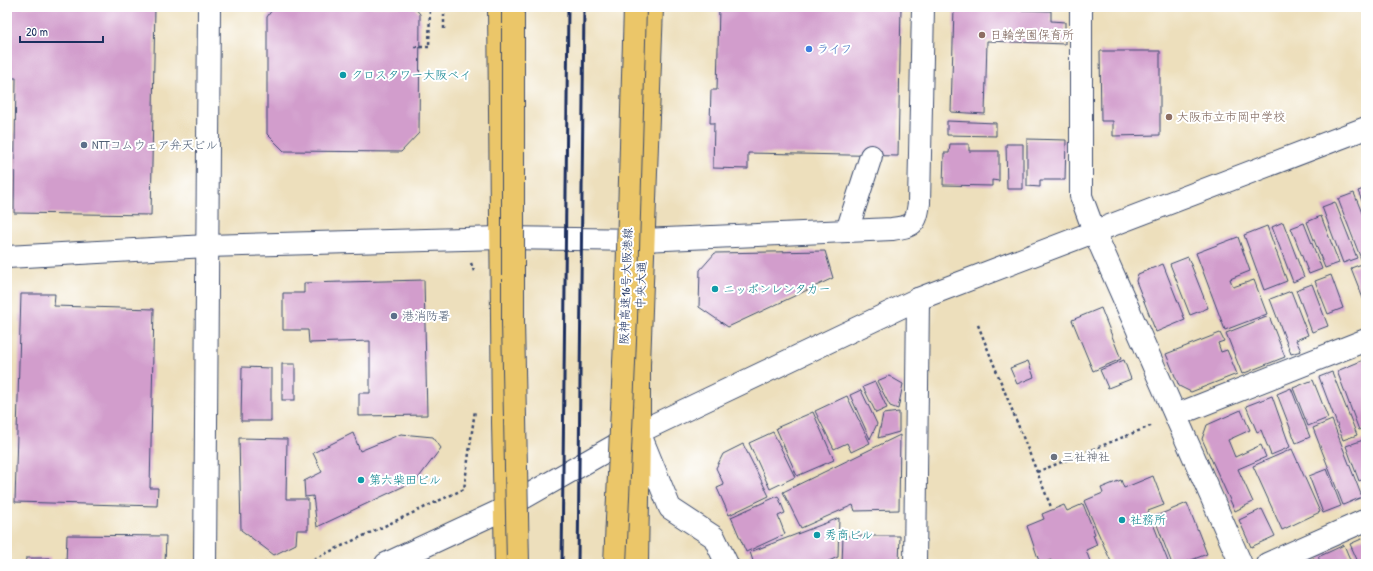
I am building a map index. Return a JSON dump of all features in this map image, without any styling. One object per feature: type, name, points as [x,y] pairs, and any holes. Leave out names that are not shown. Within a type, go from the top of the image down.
[{"type":"main road","points":[[500,7],[501,238],[506,564]]},
{"type":"main road","points":[[513,7],[513,321],[518,564]]},
{"type":"main road","name":"阪神高速16号大阪港線","points":[[615,564],[626,310],[635,7]]},
{"type":"main road","name":"中央大通","points":[[637,564],[639,365],[652,7]]},
{"type":"street","points":[[205,564],[209,7]]},
{"type":"street","points":[[7,257],[207,246],[501,238],[643,240],[892,229],[908,227],[917,217],[919,203],[922,7]]},
{"type":"street","points":[[1081,7],[1081,196],[1094,231],[1242,564]]},
{"type":"street","points":[[386,564],[504,509],[639,432],[918,299],[1366,128]]},
{"type":"street","points":[[847,231],[871,156]]},
{"type":"street","points":[[915,564],[918,299]]},
{"type":"street","points":[[1176,415],[1366,340]]},
{"type":"street","points":[[639,432],[670,508],[714,537],[727,564]]},
{"type":"street","points":[[1267,564],[1366,520]]},
{"type":"path","points":[[414,47],[429,47],[430,7]]},
{"type":"path","points":[[444,7],[444,29]]},
{"type":"path","points":[[469,256],[476,278]]},
{"type":"path","points":[[978,325],[1051,507]]},
{"type":"path","points":[[303,564],[464,489],[475,406]]},
{"type":"path","points":[[1037,472],[1176,415]]},
{"type":"building","name":"NTTコムウェア弁天ビル","points":[[7,7],[155,7],[151,215],[14,213],[16,78],[7,78]]},
{"type":"building","name":"クロスタワー大阪ベイ","points":[[274,7],[414,7],[420,14],[419,133],[401,152],[284,151],[267,134],[267,17]]},
{"type":"building","name":"ライフ","points":[[719,7],[901,7],[898,156],[748,153],[748,169],[713,168],[714,123],[710,123],[711,90],[717,90]]},
{"type":"building","points":[[954,8],[1051,11],[1051,21],[1065,22],[1065,44],[987,41],[985,114],[951,112]]},
{"type":"building","points":[[1100,51],[1160,51],[1160,135],[1113,136],[1113,121],[1101,121]]},
{"type":"building","points":[[947,121],[996,123],[996,136],[947,135]]},
{"type":"building","points":[[1027,139],[1066,140],[1065,180],[1040,180],[1040,187],[1027,186]]},
{"type":"building","points":[[950,144],[969,144],[969,151],[999,151],[999,181],[992,180],[992,186],[943,185],[944,153],[949,153]]},
{"type":"building","points":[[1006,144],[1023,144],[1023,189],[1007,189]]},
{"type":"building","points":[[1366,188],[1366,211],[1358,191]]},
{"type":"building","points":[[1354,193],[1366,223],[1366,256],[1361,259],[1338,199]]},
{"type":"building","points":[[1335,202],[1357,258],[1343,263],[1322,207]]},
{"type":"building","points":[[1321,216],[1339,263],[1325,268],[1307,222]]},
{"type":"building","points":[[1283,222],[1304,277],[1293,282],[1272,227]]},
{"type":"building","points":[[1304,223],[1322,269],[1309,274],[1291,228]]},
{"type":"building","points":[[1267,226],[1287,281],[1264,290],[1244,235]]},
{"type":"building","points":[[1238,237],[1250,271],[1230,279],[1233,287],[1254,280],[1267,314],[1225,330],[1196,253]]},
{"type":"building","points":[[825,251],[833,278],[728,327],[699,307],[700,270],[715,253]]},
{"type":"building","points":[[1188,257],[1208,308],[1190,315],[1170,264]]},
{"type":"building","points":[[1163,264],[1185,320],[1156,332],[1136,281],[1138,274]]},
{"type":"building","points":[[1362,264],[1366,275],[1366,306],[1351,268]]},
{"type":"building","points":[[1331,275],[1343,308],[1328,314],[1315,281]]},
{"type":"building","points":[[424,280],[427,415],[359,416],[359,393],[370,393],[370,341],[309,343],[308,330],[283,330],[283,293],[304,293],[304,283]]},
{"type":"building","points":[[1312,284],[1328,326],[1312,332],[1296,290]]},
{"type":"building","points":[[1291,291],[1308,335],[1296,340],[1301,351],[1291,354],[1270,299]]},
{"type":"building","points":[[21,294],[55,294],[54,306],[154,309],[150,488],[158,488],[157,506],[15,502]]},
{"type":"building","points":[[1101,308],[1121,359],[1093,371],[1072,320]]},
{"type":"building","points":[[1269,316],[1285,357],[1242,374],[1226,333]]},
{"type":"building","points":[[1220,333],[1224,341],[1218,343],[1221,352],[1227,350],[1237,374],[1191,392],[1179,386],[1166,354]]},
{"type":"building","points":[[1366,359],[1366,428],[1359,430],[1337,371]]},
{"type":"building","points":[[1124,360],[1131,379],[1108,388],[1100,370]]},
{"type":"building","points":[[1028,361],[1034,377],[1017,384],[1010,368]]},
{"type":"building","points":[[282,364],[295,364],[295,400],[282,400]]},
{"type":"building","points":[[242,367],[271,368],[271,421],[241,421]]},
{"type":"building","points":[[1332,372],[1357,435],[1343,440],[1319,377]]},
{"type":"building","points":[[889,376],[903,384],[898,409],[890,406],[877,381]]},
{"type":"building","points":[[1313,380],[1328,418],[1308,426],[1293,388]]},
{"type":"building","points":[[875,382],[887,408],[876,413],[863,387]]},
{"type":"building","points":[[1291,388],[1310,437],[1296,443],[1277,394]]},
{"type":"building","points":[[861,390],[877,424],[870,439],[850,395]]},
{"type":"building","points":[[847,396],[870,443],[851,452],[847,443],[834,449],[815,411]]},
{"type":"building","points":[[1272,396],[1290,447],[1271,455],[1261,430],[1257,432],[1246,406]]},
{"type":"building","points":[[1241,410],[1250,430],[1228,440],[1235,457],[1261,445],[1266,457],[1238,469],[1253,502],[1235,511],[1202,439],[1207,425]]},
{"type":"building","points":[[813,412],[834,460],[797,476],[776,428]]},
{"type":"building","points":[[899,412],[899,432],[878,438],[883,414]]},
{"type":"building","points":[[1332,420],[1362,497],[1343,505],[1313,428]]},
{"type":"building","points":[[773,432],[795,477],[770,489],[749,443]]},
{"type":"building","name":"第六柴田ビル","points":[[353,433],[360,451],[401,434],[433,437],[441,448],[417,480],[317,527],[313,496],[305,497],[304,481],[322,472],[313,453]]},
{"type":"building","points":[[900,435],[899,510],[855,511],[853,505],[801,528],[783,492]]},
{"type":"building","points":[[239,438],[287,439],[286,499],[308,499],[308,530],[297,530],[296,544],[274,555],[241,530]]},
{"type":"building","points":[[1366,439],[1366,478],[1359,481],[1346,446]]},
{"type":"building","points":[[743,444],[769,496],[729,515],[717,488],[724,485],[716,468],[723,454]]},
{"type":"building","points":[[1292,449],[1320,512],[1282,530],[1253,466]]},
{"type":"building","points":[[1327,469],[1341,506],[1323,513],[1309,476]]},
{"type":"building","name":"社務所","points":[[1153,476],[1164,505],[1148,511],[1169,564],[1112,564],[1084,501],[1103,493],[1101,488],[1121,480],[1124,488]]},
{"type":"building","points":[[778,496],[785,513],[778,516],[785,534],[746,552],[731,517]]},
{"type":"building","points":[[1187,503],[1207,554],[1181,564],[1172,564],[1154,517]]},
{"type":"building","points":[[1083,504],[1095,534],[1093,535],[1097,545],[1086,550],[1091,564],[1053,564],[1051,560],[1040,564],[1027,526],[1044,519],[1042,514],[1064,505],[1067,511]]},
{"type":"building","points":[[1262,509],[1275,536],[1251,547],[1239,520]]},
{"type":"building","name":"秀商ビル","points":[[839,518],[838,557],[822,564],[754,564],[750,552]]},
{"type":"building","points":[[67,535],[166,536],[165,564],[66,564]]},
{"type":"building","points":[[843,536],[900,536],[899,564],[842,564]]},
{"type":"building","points":[[1366,537],[1366,564],[1359,564],[1350,544]]},
{"type":"building","points":[[1344,545],[1352,564],[1322,564],[1318,557]]},
{"type":"building","points":[[26,558],[50,558],[50,564],[25,564]]},
{"type":"building","points":[[1314,558],[1316,564],[1300,564]]},
{"type":"railway","points":[[562,564],[568,7]]},
{"type":"railway","points":[[578,564],[584,7]]},
{"type":"place","name":"日輪学園保育所","points":[[982,35]]},
{"type":"place","name":"ライフ","points":[[809,49]]},
{"type":"place","name":"クロスタワー大阪ベイ","points":[[343,75]]},
{"type":"place","name":"大阪市立市岡中学校","points":[[1169,117]]},
{"type":"place","name":"NTTコムウェア弁天ビル","points":[[84,145]]},
{"type":"place","name":"ニッポンレンタカー","points":[[715,289]]},
{"type":"place","name":"港消防署","points":[[394,316]]},
{"type":"place","name":"三社神社","points":[[1054,457]]},
{"type":"place","name":"第六柴田ビル","points":[[361,480]]},
{"type":"place","name":"社務所","points":[[1122,520]]},
{"type":"place","name":"秀商ビル","points":[[817,535]]}]
